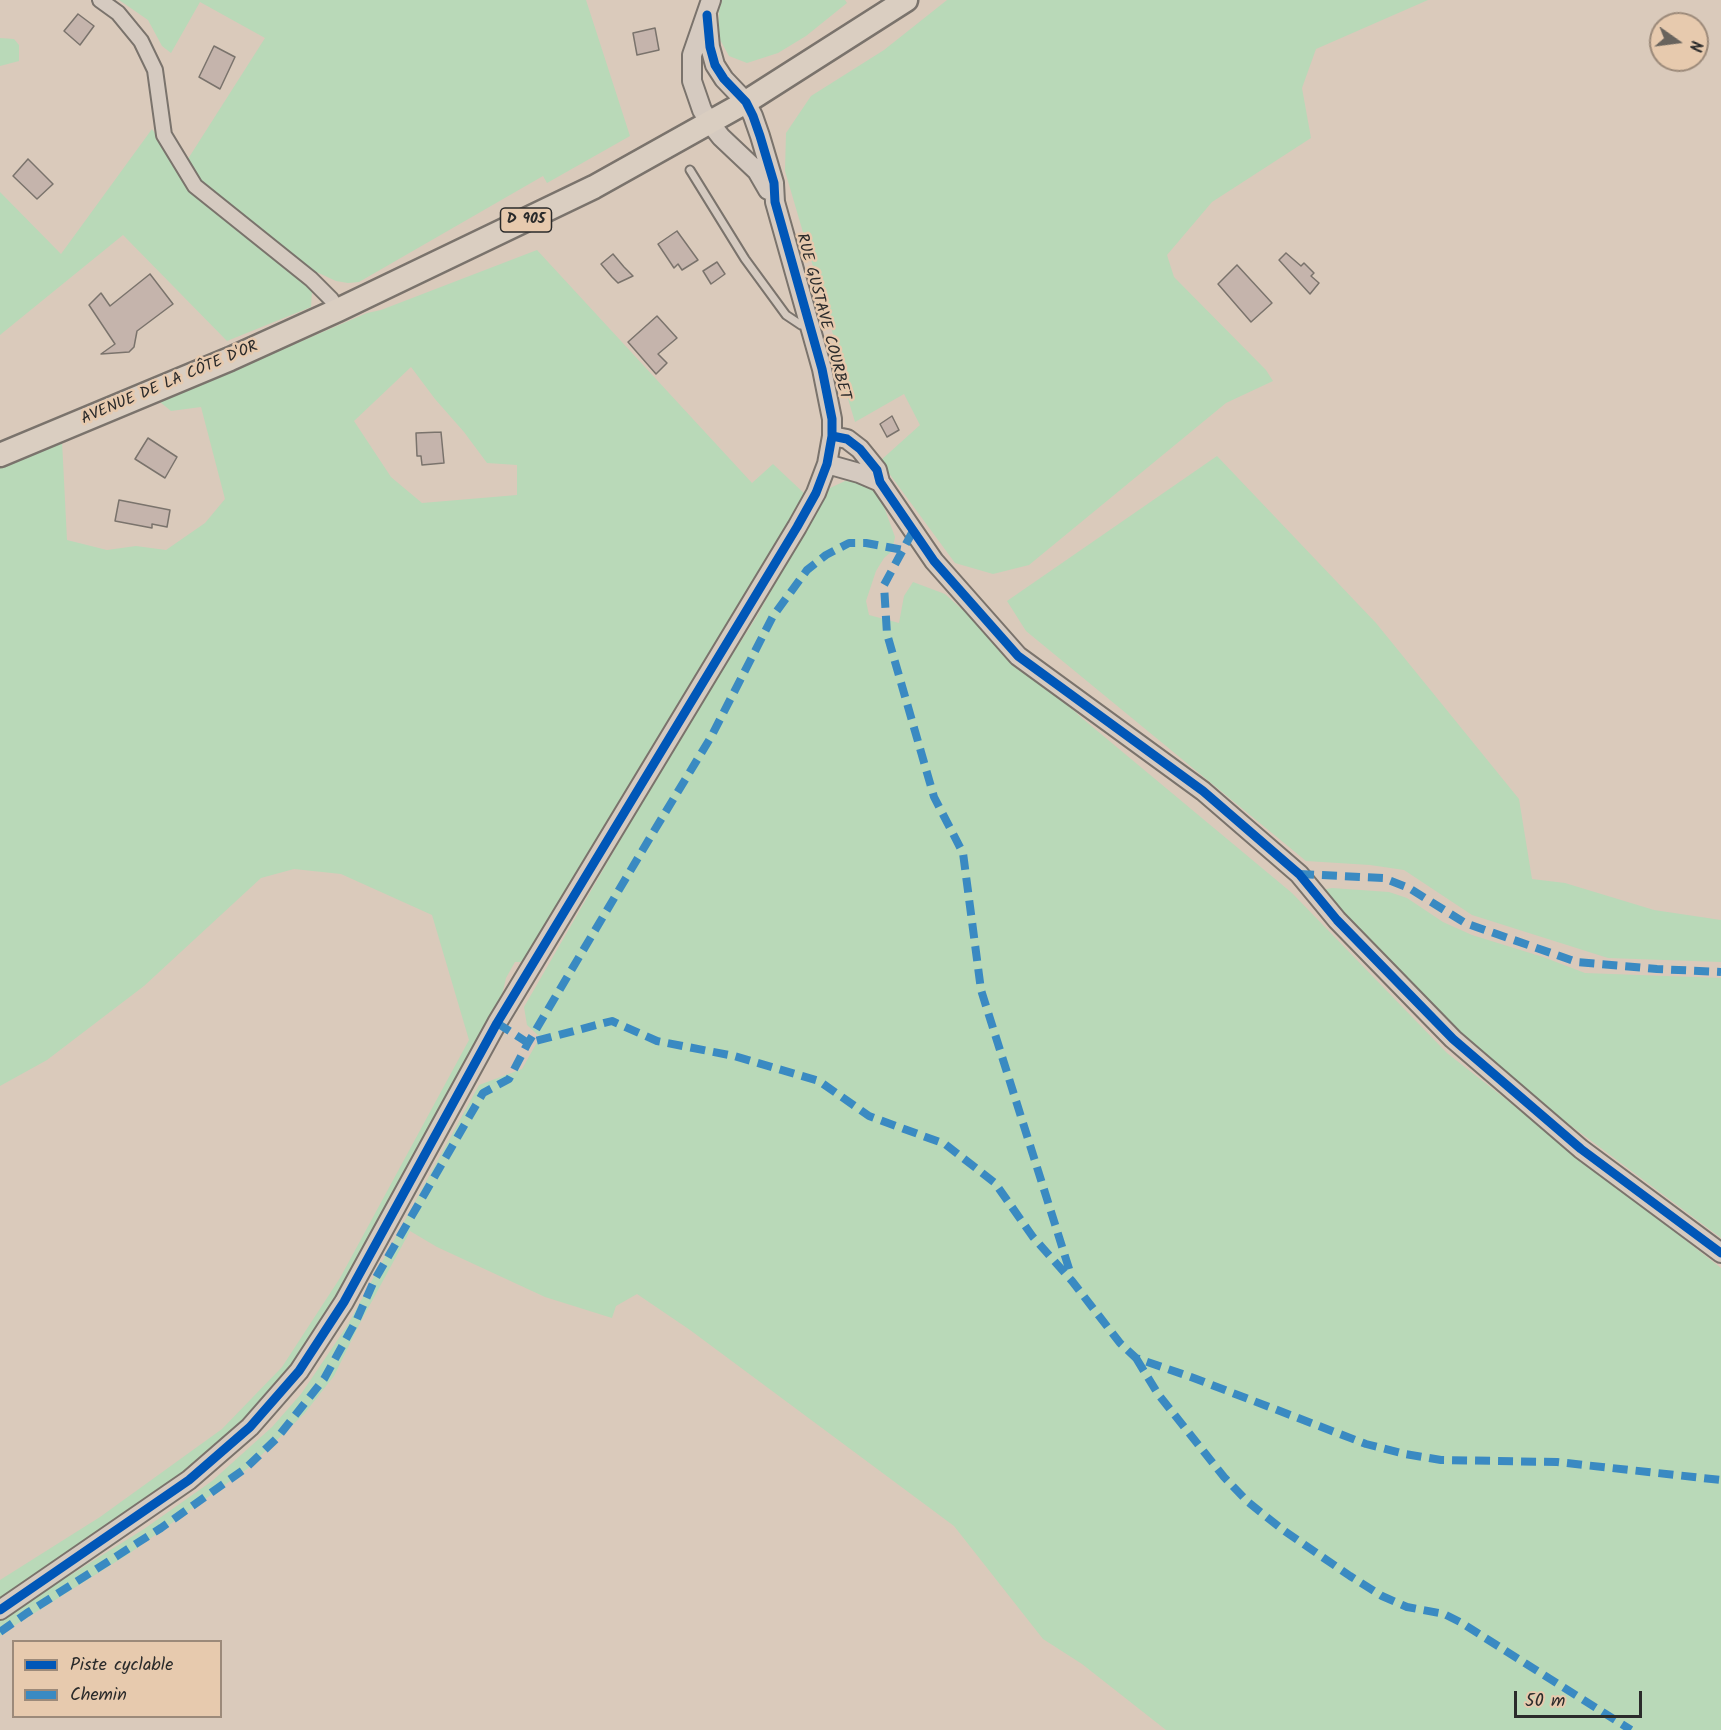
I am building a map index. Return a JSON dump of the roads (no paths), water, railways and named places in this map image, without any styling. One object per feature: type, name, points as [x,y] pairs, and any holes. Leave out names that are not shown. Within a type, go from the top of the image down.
[{"type":"main road","name":"D 905","points":[[338,310],[594,187],[746,102],[906,0]]},
{"type":"main road","name":"AVENUE DE LA CÔTE D'OR","points":[[0,454],[230,358],[338,310]]},
{"type":"street","points":[[100,0],[118,13],[141,41],[155,70],[164,135],[195,186],[311,279],[331,299],[338,310]]},
{"type":"street","points":[[709,7],[710,47],[715,65],[724,79],[746,102]]},
{"type":"street","name":"RUE GUSTAVE COURBET","points":[[709,7],[692,55],[692,81],[702,110],[710,123],[721,137],[757,171],[776,202]]},
{"type":"street","name":"RUE GUSTAVE COURBET","points":[[0,1610],[189,1480],[250,1427],[299,1371],[344,1302],[503,1013],[816,493],[827,464],[832,436],[832,419],[810,325],[776,202],[774,183],[760,136],[746,102]]},
{"type":"street","points":[[832,436],[847,439],[860,449],[877,470],[880,482],[934,561],[1018,656],[1203,791],[1299,874],[1337,920],[1453,1039],[1581,1149],[1721,1253]]},
{"type":"street","points":[[827,464],[880,482]]},
{"type":"lane","points":[[690,170],[745,259],[786,315],[801,325],[810,325]]}]
